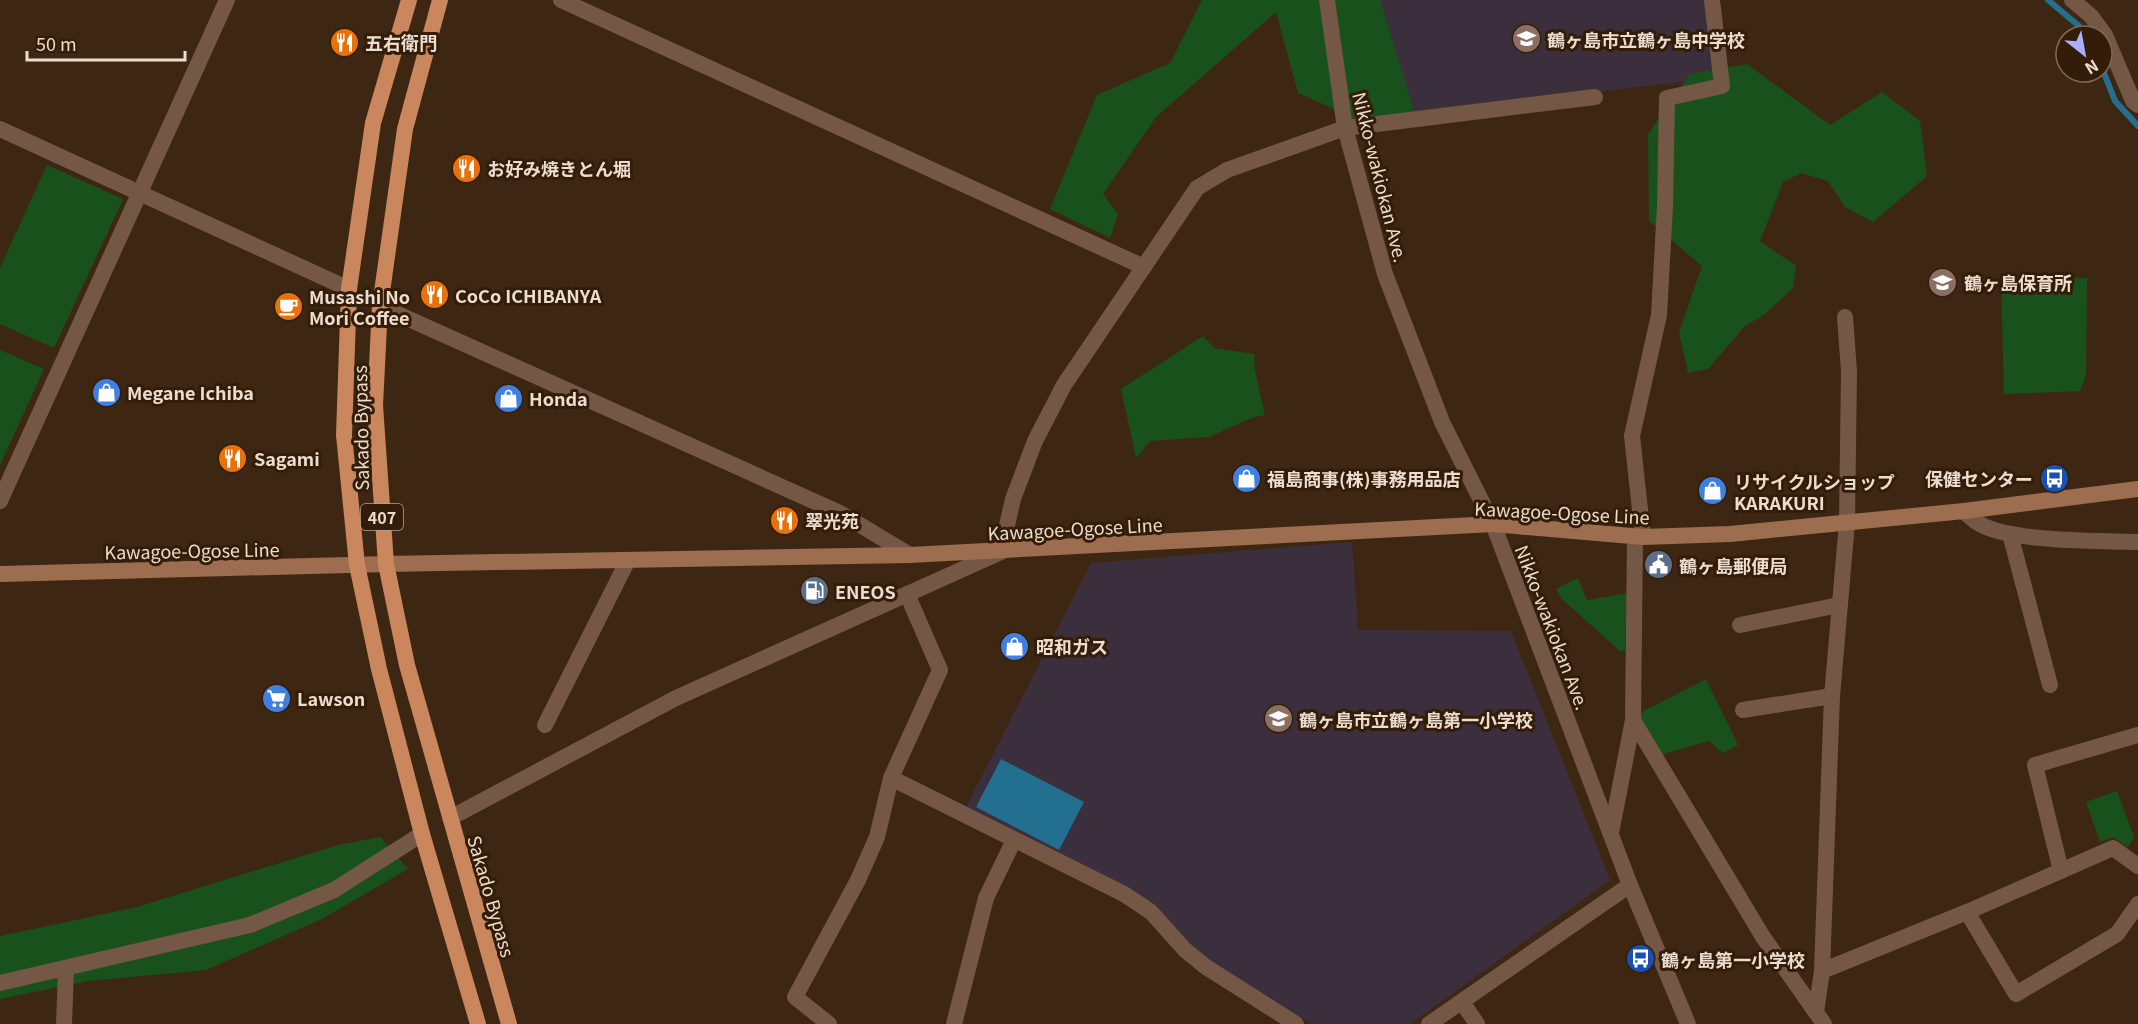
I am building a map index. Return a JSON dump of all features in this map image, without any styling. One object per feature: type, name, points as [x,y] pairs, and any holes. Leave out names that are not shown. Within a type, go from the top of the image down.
[{"type":"highway","name":"Sakado Bypass","points":[[408,0],[373,123],[349,289],[344,435],[357,565],[379,669],[422,834],[478,1024]]},
{"type":"highway","name":"Sakado Bypass","points":[[440,0],[405,129],[380,306],[375,405],[386,564],[407,665],[509,1024]]},
{"type":"main road","name":"Kawagoe-Ogose Line","points":[[0,574],[1001,552],[1493,524],[1639,537],[1730,534],[1847,524],[2138,489]]},
{"type":"street","points":[[0,501],[227,0]]},
{"type":"street","points":[[561,0],[1144,267]]},
{"type":"street","name":"Nikko-wakiokan Ave.","points":[[1327,0],[1345,128],[1385,274],[1442,422],[1493,524],[1630,885],[1688,1024]]},
{"type":"street","points":[[1611,833],[1633,720],[1639,537],[1632,436],[1659,315],[1665,206],[1667,98],[1722,87],[1712,0]]},
{"type":"street","points":[[2072,0],[2091,16],[2105,34],[2133,101],[2138,105]]},
{"type":"street","points":[[450,818],[676,698],[1001,552],[1013,500],[1035,441],[1064,385],[1197,188],[1227,170],[1345,128],[1594,97]]},
{"type":"street","points":[[0,129],[349,289]]},
{"type":"street","points":[[380,306],[840,513],[910,555]]},
{"type":"street","points":[[1820,1018],[1832,696],[1847,524],[1849,371],[1845,317]]},
{"type":"street","points":[[1964,511],[1978,524],[2010,534],[2138,542]]},
{"type":"street","points":[[2010,534],[2050,685]]},
{"type":"street","points":[[545,726],[628,560]]},
{"type":"street","points":[[829,1024],[795,997],[858,880],[877,837],[891,778],[940,670],[907,594]]},
{"type":"street","points":[[1740,625],[1839,605]]},
{"type":"street","points":[[1743,710],[1832,696]]},
{"type":"street","points":[[1633,720],[1763,937],[1820,1018]]},
{"type":"street","points":[[2061,871],[2035,765],[2138,735]]},
{"type":"street","points":[[891,778],[1124,894],[1151,912],[1185,950],[1206,967],[1296,1024]]},
{"type":"street","points":[[0,983],[250,925],[334,890],[422,834]]},
{"type":"street","points":[[954,1024],[986,898],[1014,840]]},
{"type":"street","points":[[1822,971],[1967,912],[2113,848],[2138,866]]},
{"type":"street","points":[[1429,1024],[1630,885]]},
{"type":"street","points":[[1967,912],[2016,994],[2117,934],[2138,904]]},
{"type":"street","points":[[64,1024],[66,969]]},
{"type":"street","points":[[1462,1002],[1477,1024]]},
{"type":"shaded area","name":"鶴ヶ島市立鶴ヶ島中学校","points":[[1339,0],[1706,0],[1714,78],[1351,121]]},
{"type":"shaded area","name":"鶴ヶ島市立鶴ヶ島第一小学校","points":[[1352,542],[1358,630],[1511,631],[1610,880],[1410,1024],[1312,1024],[1210,962],[1190,946],[1157,906],[966,807],[1091,563]]},
{"type":"green space","points":[[1202,0],[1380,0],[1416,117],[1352,132],[1332,108],[1298,93],[1276,12],[1156,117],[1103,194],[1118,214],[1110,238],[1050,209],[1097,95],[1170,63]]},
{"type":"green space","points":[[1747,64],[1830,125],[1882,92],[1920,121],[1927,176],[1873,222],[1845,207],[1828,181],[1801,173],[1783,182],[1760,241],[1796,266],[1793,288],[1765,314],[1745,326],[1708,369],[1688,373],[1679,332],[1702,266],[1649,221],[1648,134],[1690,74]]},
{"type":"green space","points":[[47,165],[123,199],[54,348],[0,324],[0,268]]},
{"type":"green space","points":[[2087,278],[2086,375],[2080,391],[2004,394],[2001,279]]},
{"type":"green space","points":[[1203,336],[1214,348],[1254,354],[1255,371],[1265,415],[1254,417],[1209,437],[1150,441],[1136,458],[1121,389]]},
{"type":"green space","points":[[0,350],[44,369],[0,465]]},
{"type":"green space","points":[[1578,578],[1587,600],[1627,593],[1625,651],[1620,651],[1562,599],[1556,589]]},
{"type":"green space","points":[[1706,679],[1738,745],[1723,753],[1709,741],[1660,755],[1638,714]]},
{"type":"green space","points":[[2117,791],[2134,837],[2128,847],[2113,837],[2100,842],[2086,802]]},
{"type":"green space","points":[[380,837],[408,869],[322,919],[206,970],[88,981],[0,999],[0,936],[137,907],[338,845]]},
{"type":"water","points":[[1001,759],[1084,802],[1059,850],[976,807]]},
{"type":"waterway","points":[[2048,0],[2077,24]]},
{"type":"waterway","points":[[2108,84],[2115,101],[2138,126]]},
{"type":"place","name":"鶴ヶ島市立鶴ヶ島中学校","points":[[1526,39]]},
{"type":"place","name":"五右衛門","points":[[344,42]]},
{"type":"place","name":"お好み焼きとん堀","points":[[466,168]]},
{"type":"place","name":"鶴ヶ島保育所","points":[[1943,282]]},
{"type":"place","name":"CoCo ICHIBANYA","points":[[434,295]]},
{"type":"place","name":"Musashi No Mori Coffee","points":[[288,306]]},
{"type":"place","name":"Megane Ichiba","points":[[106,392]]},
{"type":"place","name":"Honda","points":[[508,398]]},
{"type":"place","name":"Sagami","points":[[233,458]]},
{"type":"place","name":"福島商事(株)事務用品店","points":[[1246,478]]},
{"type":"place","name":"保健センター","points":[[2054,478]]},
{"type":"place","name":"リサイクルショップ KARAKURI","points":[[1713,491]]},
{"type":"place","name":"翠光苑","points":[[784,520]]},
{"type":"place","name":"鶴ヶ島郵便局","points":[[1658,565]]},
{"type":"place","name":"ENEOS","points":[[814,591]]},
{"type":"place","name":"昭和ガス","points":[[1015,646]]},
{"type":"place","name":"Lawson","points":[[276,698]]},
{"type":"place","name":"鶴ヶ島市立鶴ヶ島第一小学校","points":[[1278,719]]},
{"type":"place","name":"鶴ヶ島第一小学校","points":[[1640,959]]}]
